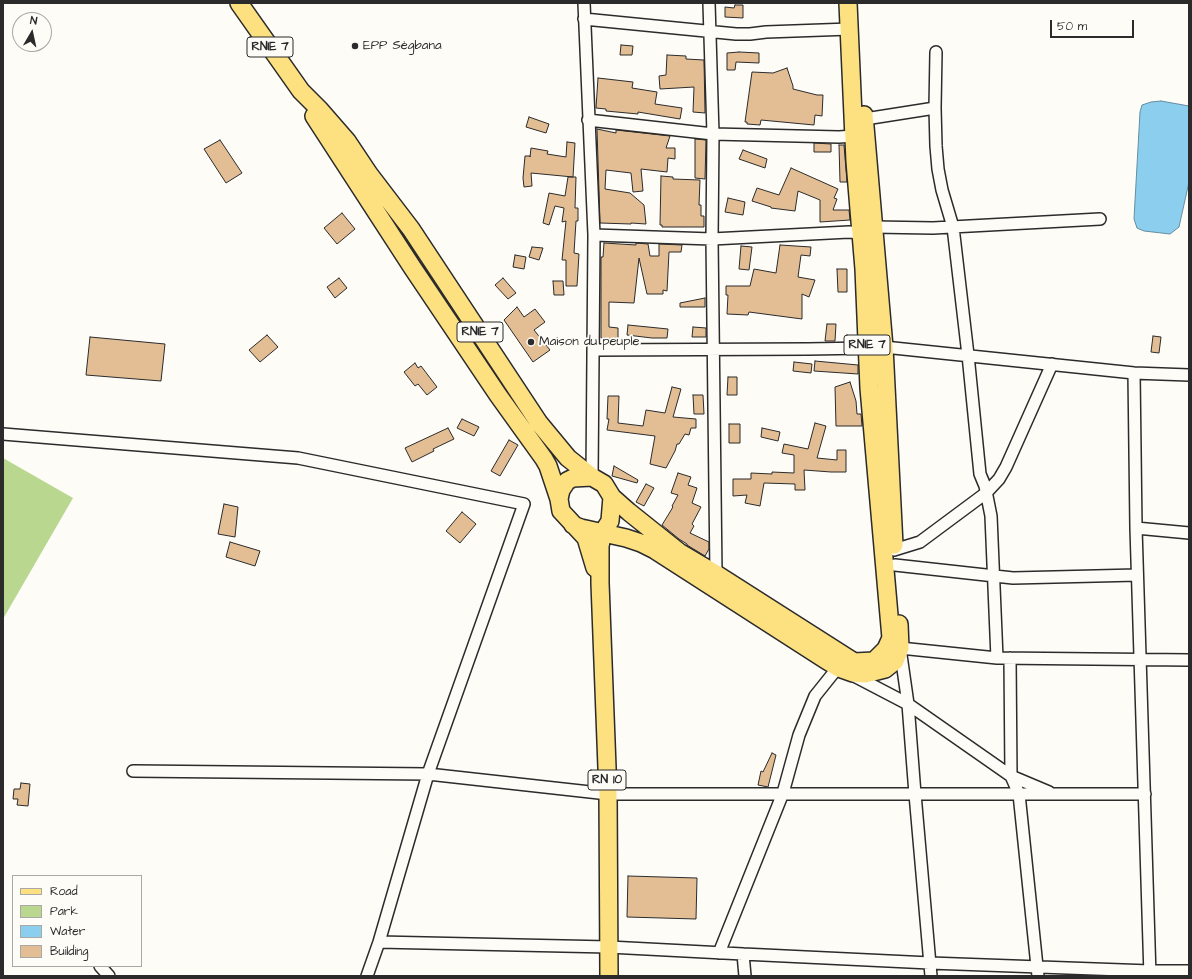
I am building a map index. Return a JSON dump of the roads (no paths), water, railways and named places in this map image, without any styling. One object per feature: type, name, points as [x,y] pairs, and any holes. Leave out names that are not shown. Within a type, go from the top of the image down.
[{"type":"main road","name":"RNIE 7","points":[[239,3],[301,91],[347,141],[369,174],[411,229],[539,423],[568,458],[592,478],[604,484],[612,497],[679,552],[716,574],[853,668],[874,661],[886,649],[891,638],[869,388],[867,348],[864,269],[868,230],[860,3]]},
{"type":"main road","name":"RNIE 7","points":[[848,3],[854,136],[884,347],[900,648]]},
{"type":"main road","name":"RNIE 7","points":[[301,91],[307,106],[412,267],[498,395],[544,459],[548,466],[559,499]]},
{"type":"main road","points":[[559,499],[561,490],[567,481],[573,478],[592,478]]},
{"type":"main road","name":"RN 10","points":[[609,976],[608,794],[600,546],[603,532],[610,521],[612,497]]},
{"type":"main road","name":"RN 10","points":[[559,499],[561,511],[586,538],[600,583]]},
{"type":"main road","points":[[573,525],[626,538],[655,550],[853,668],[885,669],[895,661],[900,648]]},
{"type":"street","points":[[584,3],[594,235],[592,478]]},
{"type":"street","points":[[709,3],[713,134],[712,239],[716,574]]},
{"type":"street","points":[[584,19],[709,30],[736,34],[850,29]]},
{"type":"street","points":[[936,52],[935,108],[938,169],[942,190],[953,227],[980,474],[991,516],[997,658]]},
{"type":"street","points":[[865,119],[935,108]]},
{"type":"street","points":[[588,120],[713,134],[854,136]]},
{"type":"street","points":[[594,235],[712,239],[1100,219]]},
{"type":"street","points":[[884,347],[1134,373],[1189,375]]},
{"type":"street","points":[[593,350],[867,348]]},
{"type":"street","points":[[895,558],[920,542],[986,493],[999,479],[1006,467],[1052,364]]},
{"type":"street","points":[[1134,373],[1137,575],[1150,974]]},
{"type":"street","points":[[3,434],[298,458],[524,504],[428,774],[367,976]]},
{"type":"street","points":[[1136,528],[1189,533]]},
{"type":"street","points":[[895,558],[993,577],[1013,578],[1137,575]]},
{"type":"street","points":[[931,976],[908,704],[900,648],[997,658],[1189,660]]},
{"type":"street","points":[[1010,658],[1011,776],[1019,794],[1037,972]]},
{"type":"street","points":[[853,668],[908,704]]},
{"type":"street","points":[[719,952],[783,793],[805,717],[815,696],[834,671],[853,668],[908,704],[1011,776],[1053,794]]},
{"type":"street","points":[[133,771],[428,774],[608,794],[1145,794]]},
{"type":"street","points":[[378,942],[609,947],[719,952],[930,963],[1037,972],[1150,974],[1189,971]]},
{"type":"street","points":[[743,954],[745,976]]},
{"type":"street","points":[[101,967],[109,976]]},
{"type":"water","points":[[1161,101],[1189,106],[1189,182],[1179,227],[1170,234],[1144,231],[1137,228],[1134,219],[1140,112],[1142,105]]},
{"type":"place","name":"EPP Sègbana","points":[[355,46]]},
{"type":"place","name":"Maison du peuple","points":[[531,342]]}]
